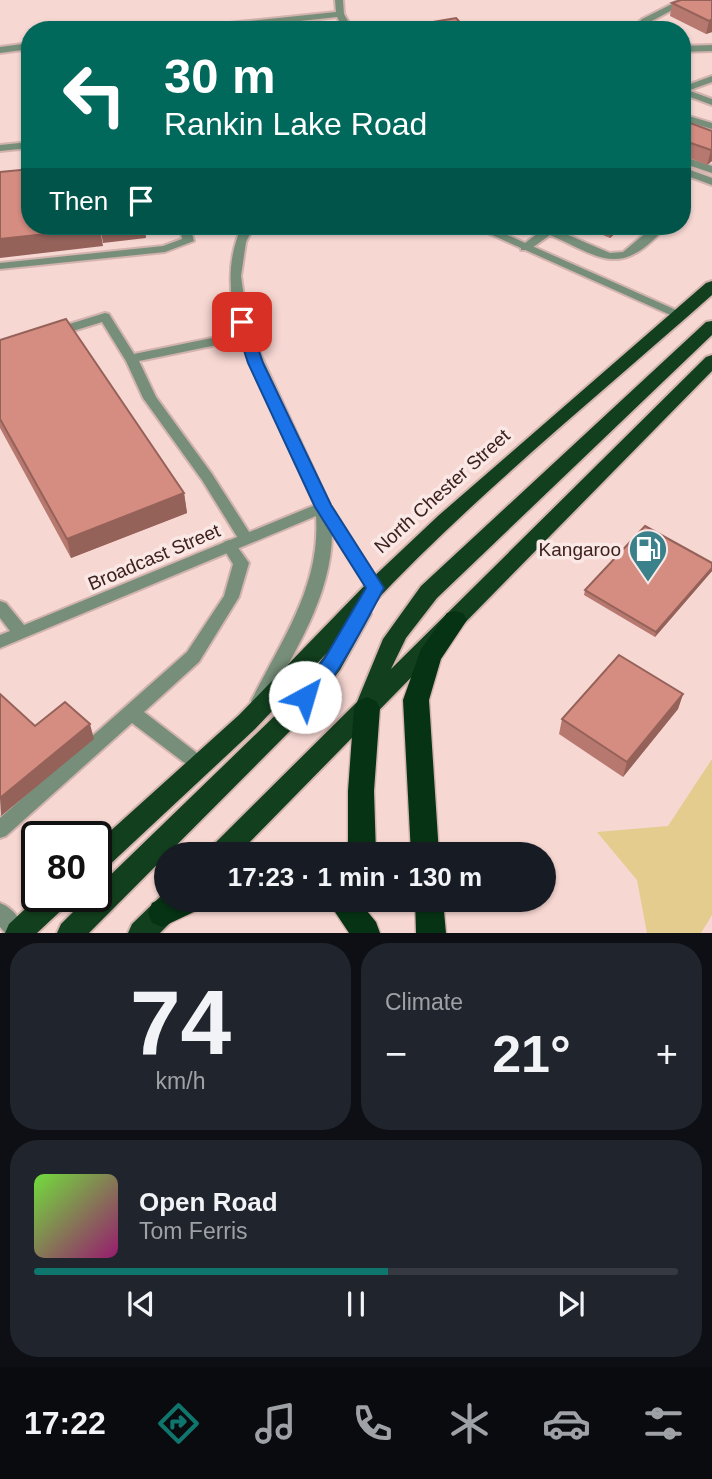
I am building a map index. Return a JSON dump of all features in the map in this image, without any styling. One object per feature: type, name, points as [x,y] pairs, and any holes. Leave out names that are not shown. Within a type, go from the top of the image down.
[{"type":"highway","name":"North Chester Street","points":[[112,846],[247,722],[375,588],[444,521],[712,286]]},
{"type":"highway","points":[[362,842],[361,791],[367,708],[376,674],[392,639],[429,592],[712,326]]},
{"type":"highway","points":[[233,842],[712,361]]},
{"type":"highway","points":[[71,933],[292,714],[332,664],[375,588]]},
{"type":"highway","points":[[424,842],[416,700],[430,656],[455,620]]},
{"type":"highway","points":[[18,933],[41,912]]},
{"type":"highway","points":[[350,912],[366,932]]},
{"type":"highway","points":[[365,912],[366,932]]},
{"type":"highway","points":[[430,912],[431,933]]},
{"type":"street","points":[[339,0],[340,14],[344,21]]},
{"type":"street","points":[[644,21],[687,0]]},
{"type":"street","points":[[275,21],[340,14]]},
{"type":"street","points":[[0,50],[21,48]]},
{"type":"street","points":[[691,49],[712,48]]},
{"type":"street","points":[[691,87],[712,79]]},
{"type":"street","points":[[691,94],[712,102]]},
{"type":"street","points":[[0,148],[21,146]]},
{"type":"street","points":[[691,162],[712,170]]},
{"type":"street","points":[[691,174],[712,182]]},
{"type":"street","points":[[0,266],[165,249],[188,241],[187,235]]},
{"type":"street","points":[[243,235],[237,253],[237,295],[256,363],[323,507],[375,588]]},
{"type":"street","points":[[497,235],[679,314]]},
{"type":"street","points":[[525,248],[537,235]]},
{"type":"street","points":[[559,235],[609,257],[626,255],[650,235]]},
{"type":"street","points":[[39,338],[105,317],[131,359],[150,398],[207,477],[246,539]]},
{"type":"street","points":[[131,359],[246,335]]},
{"type":"street","points":[[247,722],[293,641],[316,583],[324,545],[323,507]]},
{"type":"street","name":"Broadcast Street","points":[[0,642],[323,507]]},
{"type":"street","points":[[0,830],[193,657],[231,597],[241,563],[229,546]]},
{"type":"street","points":[[0,607],[21,633]]},
{"type":"street","points":[[132,713],[200,765]]},
{"type":"street","points":[[0,912],[18,933]]},
{"type":"shaded area","points":[[712,759],[712,915],[701,933],[647,933],[637,880],[597,832],[668,826]]},
{"type":"building","points":[[681,0],[712,0],[712,19],[709,21],[672,3]]},
{"type":"building","points":[[691,123],[712,131],[711,150],[691,143]]},
{"type":"building","points":[[21,170],[21,235],[36,235],[0,239],[0,172]]},
{"type":"building","points":[[66,319],[184,493],[67,539],[0,419],[0,340]]},
{"type":"building","name":"Kangaroo","points":[[645,526],[712,563],[712,568],[656,632],[585,590]]},
{"type":"building","points":[[619,655],[683,694],[627,762],[562,719]]},
{"type":"building","points":[[0,694],[35,726],[65,702],[90,724],[0,798]]},
{"type":"place","name":"Kangaroo","points":[[648,583]]},
{"type":"route","points":[[242,322],[256,363],[323,507],[375,588],[332,664],[305,697]]}]
